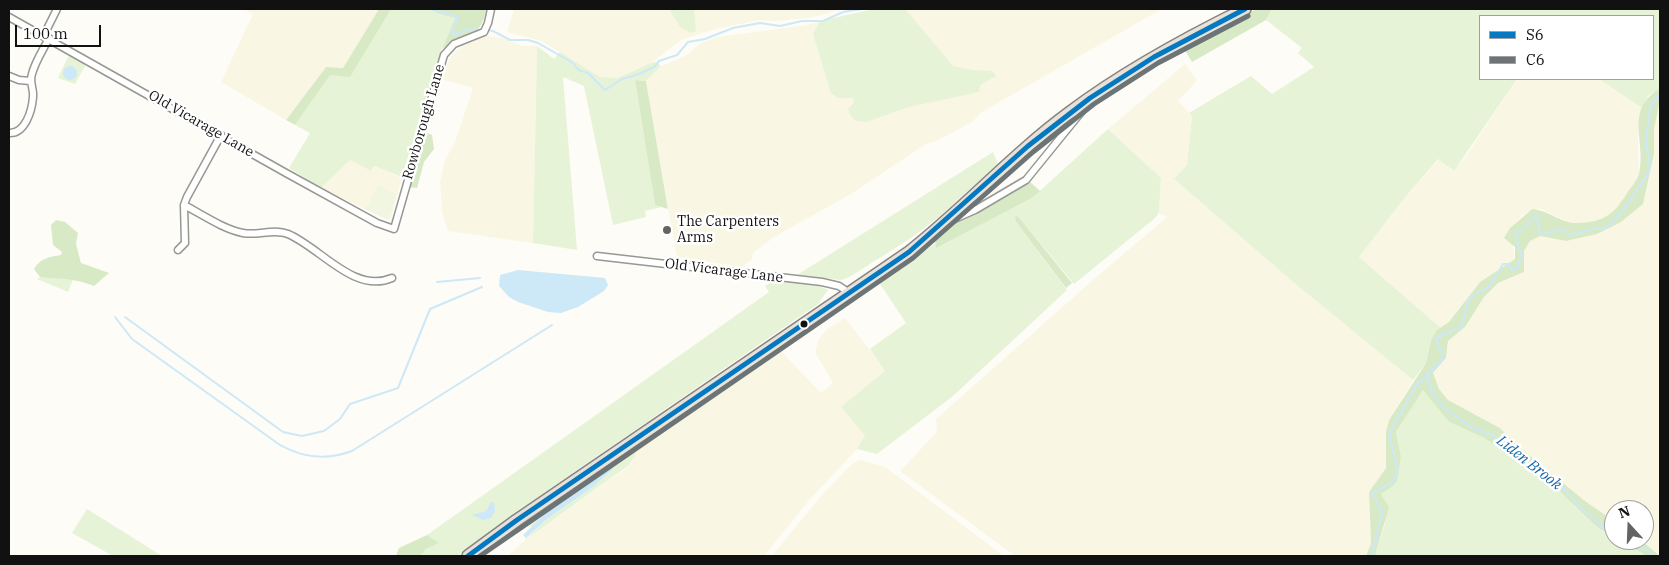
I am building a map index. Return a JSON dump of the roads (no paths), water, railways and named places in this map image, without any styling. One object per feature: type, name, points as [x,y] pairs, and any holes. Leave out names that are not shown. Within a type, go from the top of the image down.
[{"type":"highway","points":[[468,556],[517,520],[908,252],[946,222],[1036,140],[1094,95],[1148,60],[1245,9]]},
{"type":"street","points":[[9,133],[14,134],[22,128],[30,111],[33,96],[30,80],[57,9]]},
{"type":"street","name":"Rowborough Lane","points":[[394,229],[444,55],[454,44],[485,30],[491,9]]},
{"type":"street","name":"Old Vicarage Lane","points":[[9,16],[377,223],[394,229]]},
{"type":"street","points":[[9,76],[19,80],[30,80]]},
{"type":"street","points":[[946,222],[975,210],[1026,180],[1086,109],[1094,95]]},
{"type":"street","points":[[178,250],[185,243],[184,205],[189,191],[221,135]]},
{"type":"street","points":[[184,205],[236,231],[251,234],[274,232],[288,234],[366,281],[376,283],[392,278]]},
{"type":"street","name":"Old Vicarage Lane","points":[[597,256],[822,282],[839,286],[848,292]]},
{"type":"water","points":[[70,66],[75,68],[77,73],[75,78],[70,80],[65,78],[63,73],[65,68]]},
{"type":"water","points":[[518,270],[605,278],[608,285],[604,291],[578,307],[561,313],[548,312],[518,302],[509,297],[499,286],[500,275]]},
{"type":"water","points":[[610,465],[613,469],[593,487],[547,519],[526,538],[523,535],[548,511]]},
{"type":"water","points":[[491,502],[494,502],[495,511],[491,518],[483,520],[472,515],[486,511]]},
{"type":"waterway","points":[[431,9],[458,17],[452,30],[453,35],[469,29],[481,30]]},
{"type":"waterway","points":[[486,30],[493,31],[510,40],[528,40],[538,43],[573,63],[578,70],[588,73],[605,90],[622,79],[654,67],[659,61],[677,55],[688,42],[705,39],[733,28],[760,23],[780,26],[802,21],[823,21],[843,12],[862,9]]},
{"type":"waterway","points":[[1371,556],[1382,513],[1373,493],[1392,482],[1398,472],[1390,432],[1416,386],[1442,360],[1443,355],[1436,341],[1437,337],[1462,327],[1469,298],[1490,286],[1503,264],[1508,264],[1512,270],[1518,268],[1521,255],[1515,233],[1527,226],[1534,216],[1539,217],[1538,229],[1541,235],[1560,229],[1575,235],[1589,229],[1606,227],[1617,218],[1650,169],[1646,139],[1651,105],[1660,96]]},
{"type":"waterway","points":[[437,282],[480,278]]},
{"type":"waterway","points":[[125,317],[283,432],[302,436],[324,431],[340,419],[350,404],[398,388],[430,309],[482,287]]},
{"type":"waterway","points":[[115,317],[132,339],[280,445],[298,453],[316,456],[334,456],[352,451],[552,325]]},
{"type":"waterway","name":"Liden Brook","points":[[1429,372],[1428,381],[1433,394],[1445,409],[1473,428],[1493,435],[1519,459],[1548,476],[1564,489],[1604,529]]},
{"type":"waterway","name":"Liden Brook","points":[[1646,550],[1654,556]]},
{"type":"place","name":"The Carpenters Arms","points":[[667,230]]}]
